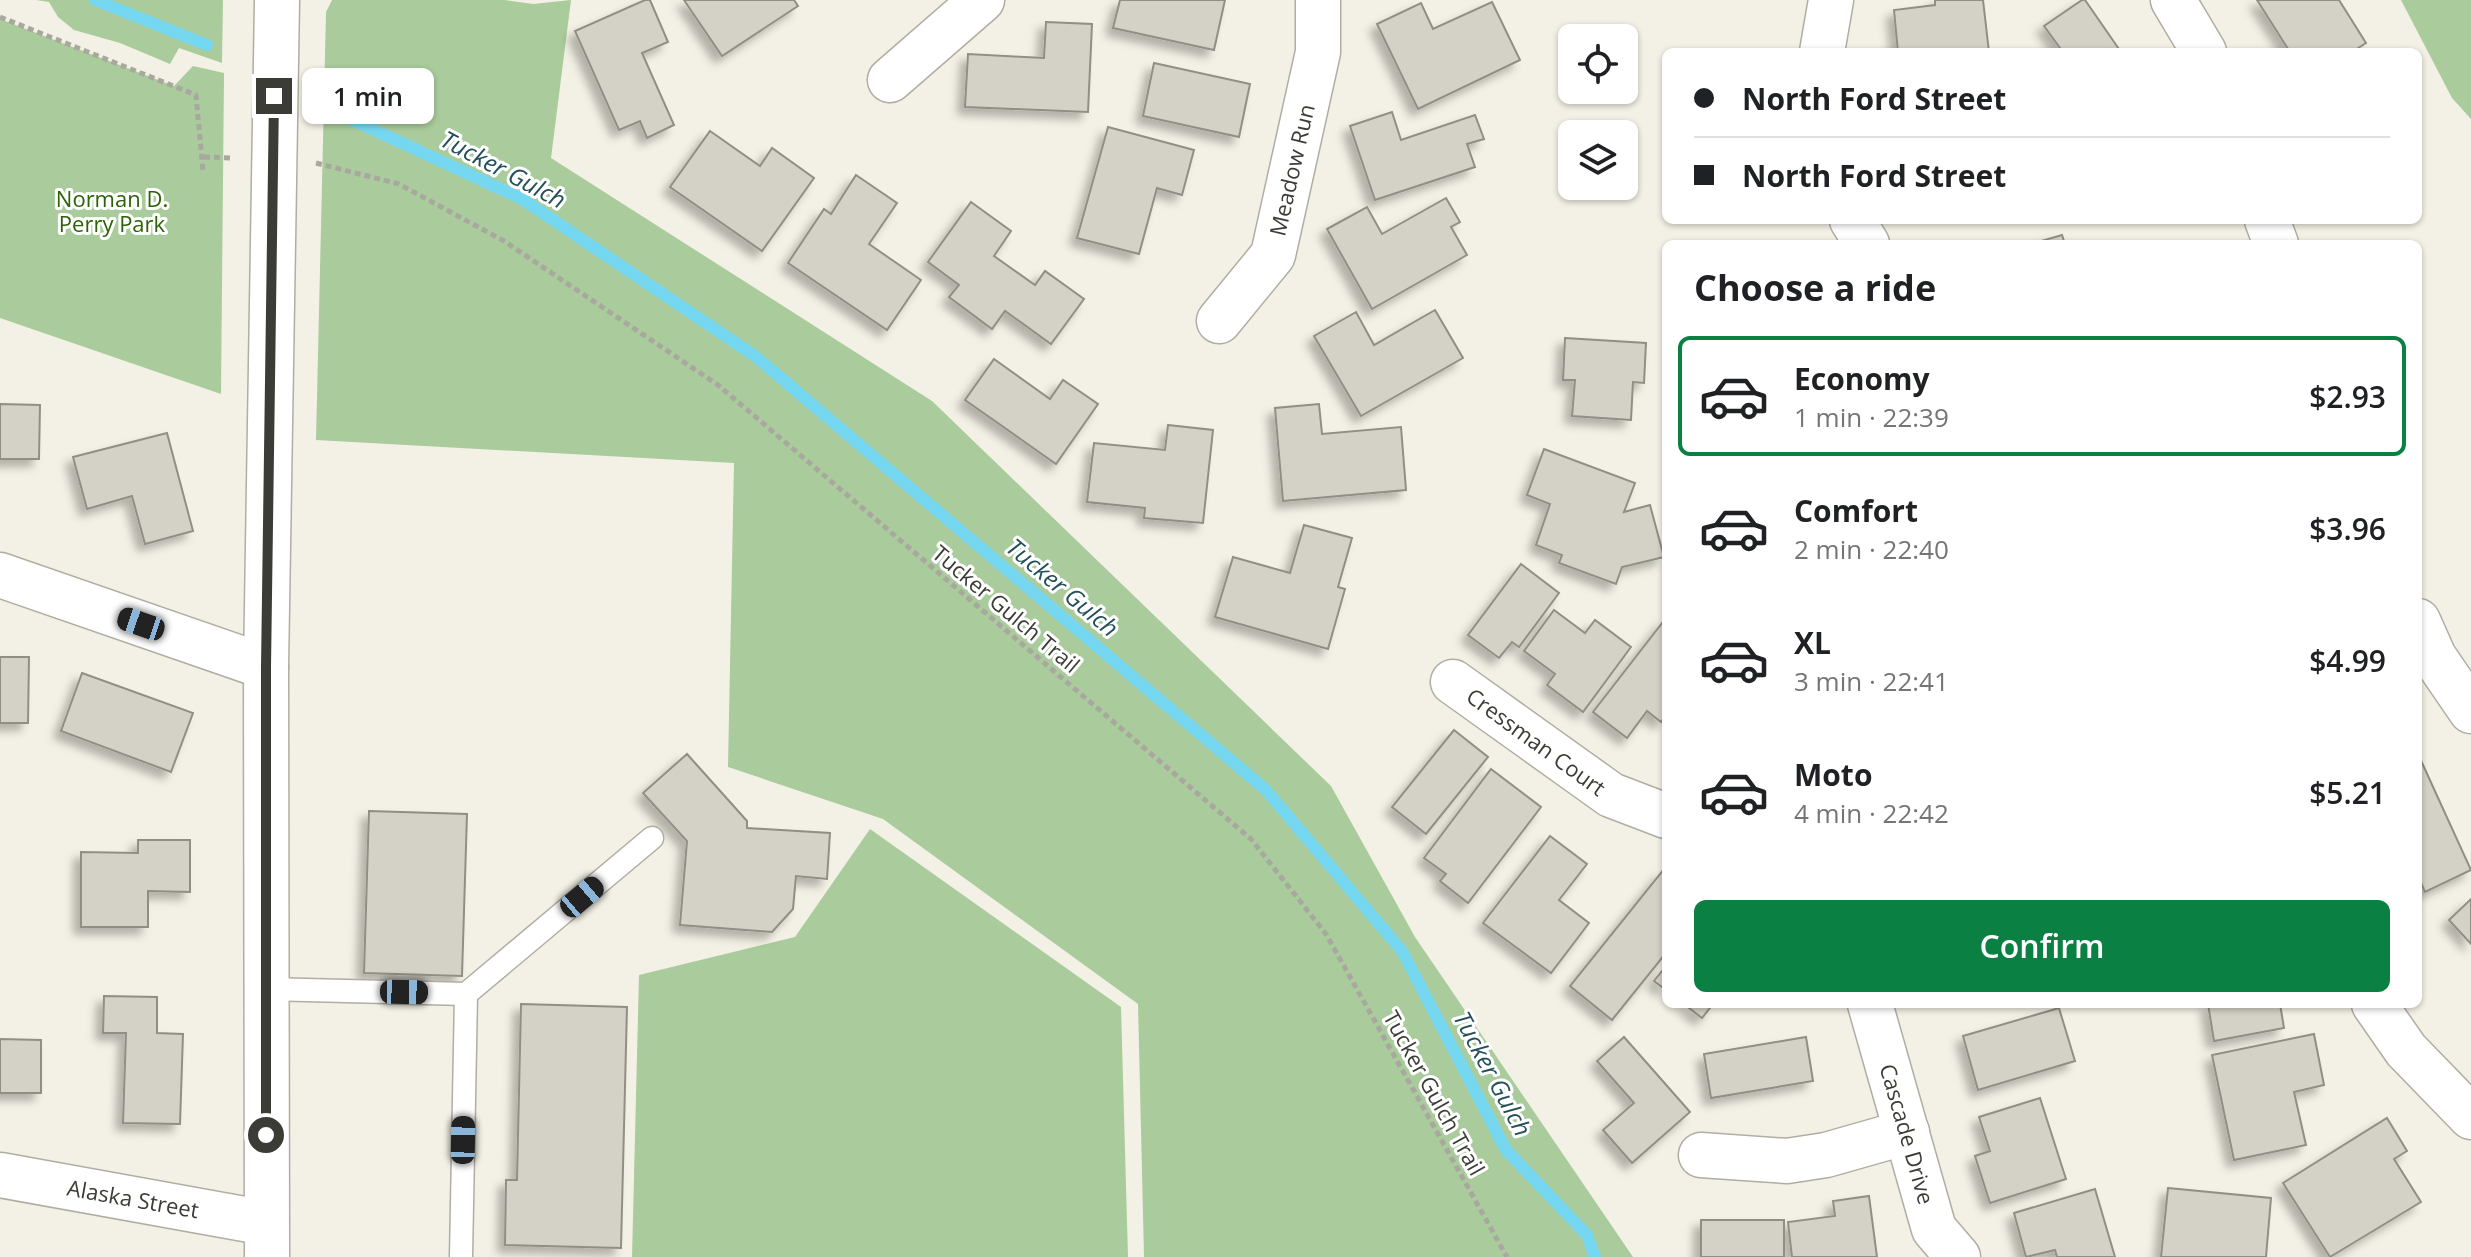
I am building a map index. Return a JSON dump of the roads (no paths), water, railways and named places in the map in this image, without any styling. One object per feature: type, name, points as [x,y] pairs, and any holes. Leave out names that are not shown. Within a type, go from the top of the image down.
[{"type":"street","points":[[266,1240],[266,667],[277,0]]},
{"type":"street","points":[[890,80],[982,0]]},
{"type":"street","name":"Meadow Run","points":[[1219,321],[1273,255],[1318,52],[1318,0]]},
{"type":"street","points":[[1823,48],[1831,0]]},
{"type":"street","points":[[2173,0],[2202,48]]},
{"type":"street","points":[[0,575],[266,667]]},
{"type":"street","points":[[2422,630],[2434,657],[2471,711]]},
{"type":"street","name":"Cressman Court","points":[[1453,682],[1611,795],[1662,814]]},
{"type":"street","name":"Cascade Drive","points":[[1871,1008],[1934,1229],[1958,1257]]},
{"type":"street","points":[[2377,1008],[2406,1050],[2471,1117]]},
{"type":"street","points":[[1701,1155],[1787,1161],[1826,1155],[1907,1132]]},
{"type":"street","name":"Alaska Street","points":[[0,1175],[266,1240]]},
{"type":"lane","points":[[266,989],[466,994],[652,838]]},
{"type":"lane","points":[[461,1257],[466,994]]},
{"type":"waterway","name":"Tucker Gulch","points":[[95,0],[207,45]]},
{"type":"waterway","name":"Tucker Gulch","points":[[344,116],[522,199],[755,356],[1266,790],[1402,951],[1506,1150],[1587,1235],[1595,1257]]},
{"type":"park label","name":"Norman D. Perry Park","points":[[112,212]]}]
